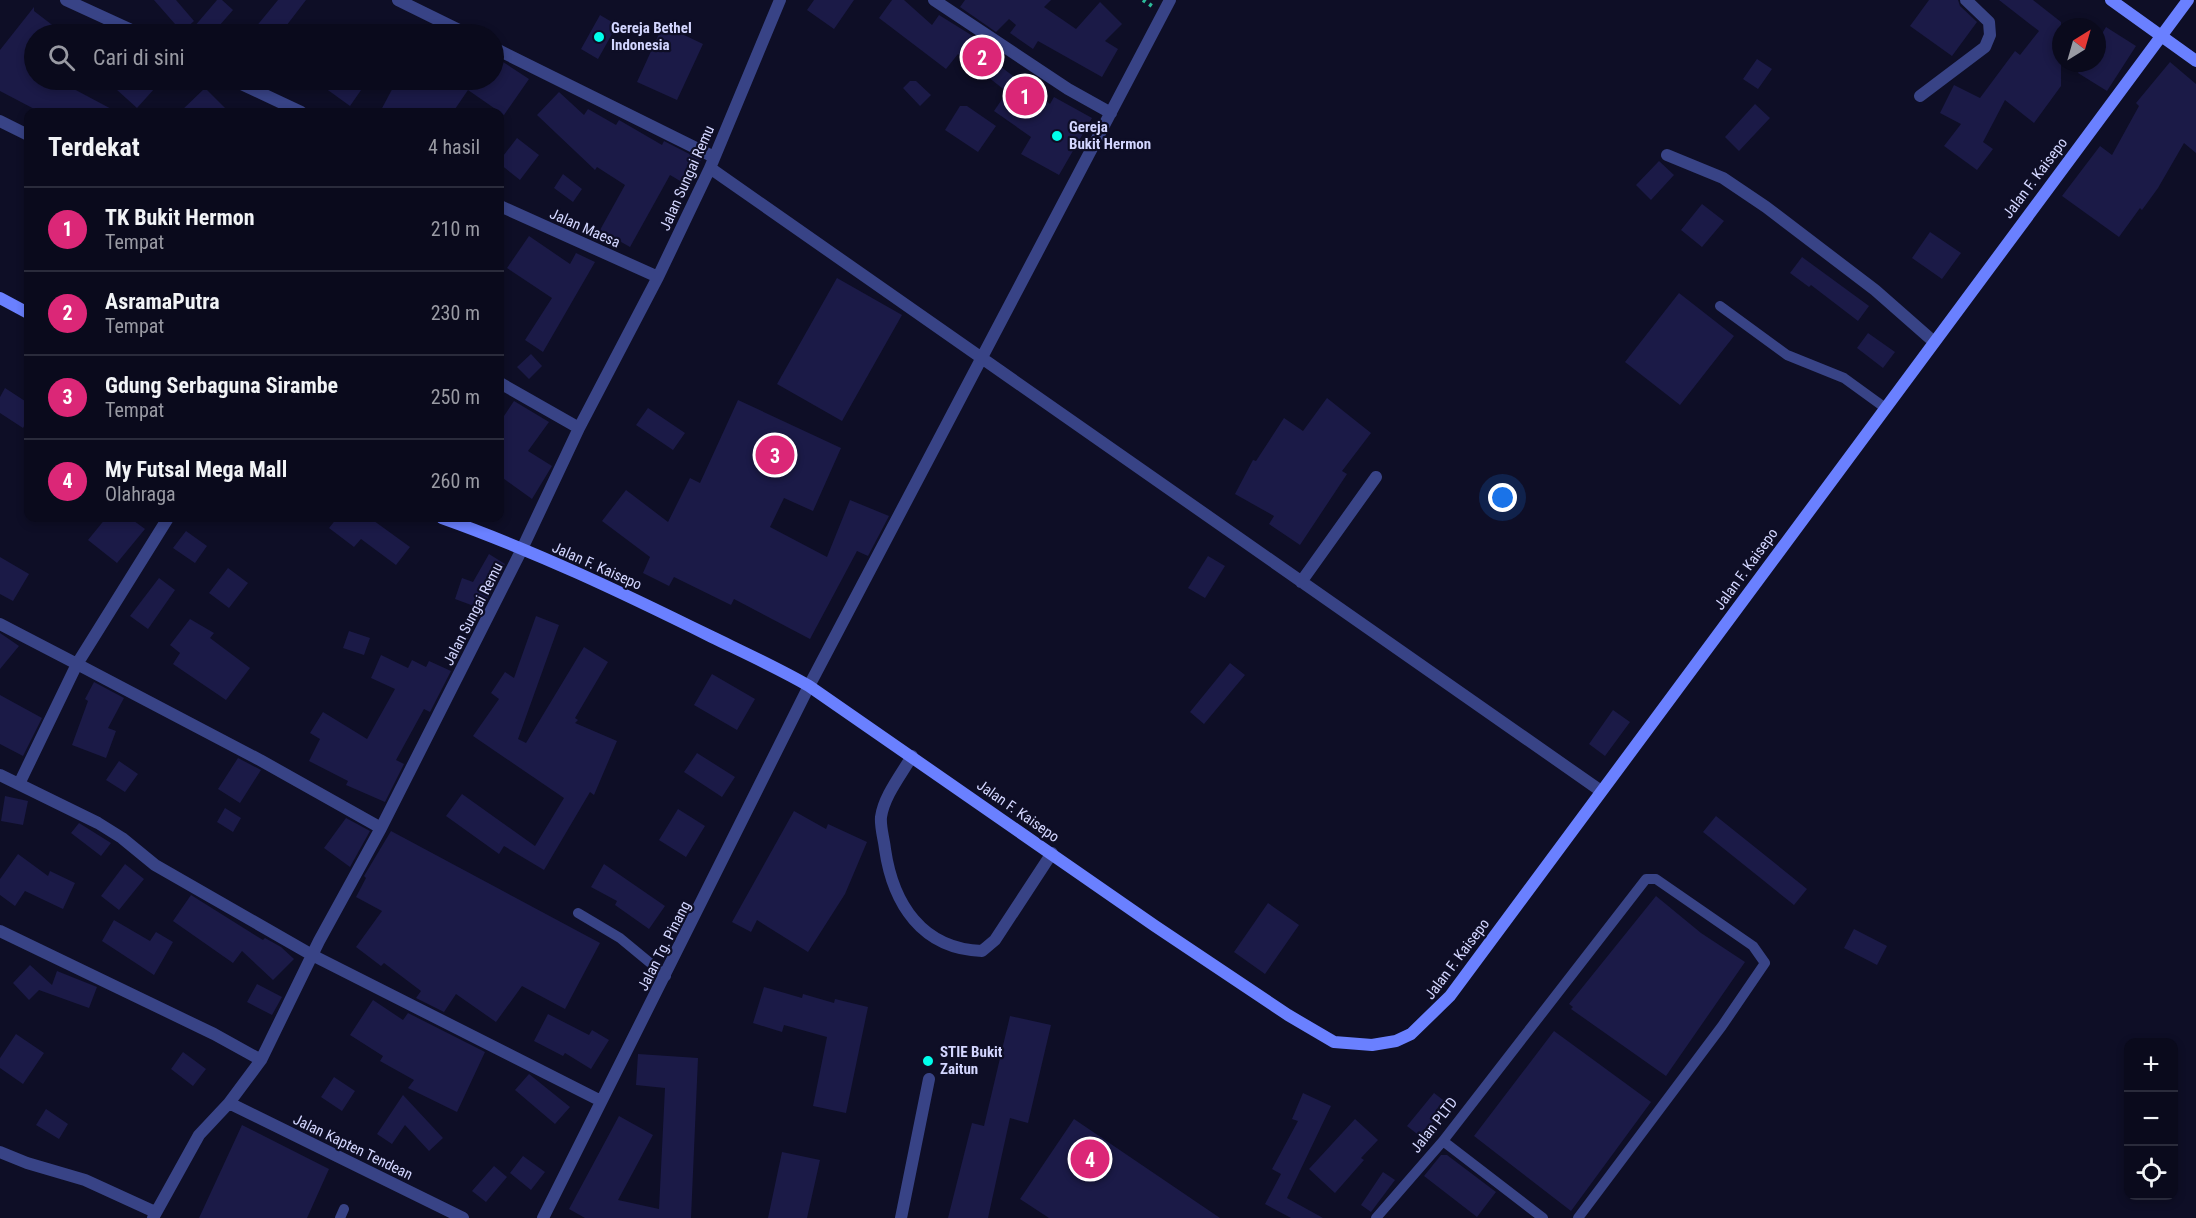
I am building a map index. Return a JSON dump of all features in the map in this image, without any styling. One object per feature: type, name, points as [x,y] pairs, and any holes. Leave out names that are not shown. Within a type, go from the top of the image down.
[{"type":"street","points":[[66,0],[118,24]]},
{"type":"street","points":[[398,0],[447,24]]},
{"type":"street","name":"Jalan Sungai Remu","points":[[154,1215],[199,1135],[229,1103],[261,1060],[312,955],[381,828],[522,549],[579,428],[658,277],[712,162],[780,0]]},
{"type":"street","points":[[934,0],[1068,89],[1111,113]]},
{"type":"street","name":"Jalan Tg. Pinang","points":[[543,1218],[810,686],[1170,0]]},
{"type":"street","points":[[1920,96],[1985,47],[1990,35],[1989,22],[1966,0]]},
{"type":"street","points":[[2111,0],[2159,37],[2196,61]]},
{"type":"street","name":"Jalan F. Kaisepo","points":[[452,522],[626,594],[810,686],[1288,1015],[1334,1042],[1372,1045],[1396,1041],[1411,1034],[1450,996],[1884,407],[2188,0]]},
{"type":"street","points":[[504,53],[712,162],[982,357],[1601,791]]},
{"type":"street","points":[[254,90],[292,108]]},
{"type":"street","points":[[0,121],[24,133]]},
{"type":"street","points":[[1667,155],[1723,178],[1766,207],[1875,290],[1933,341]]},
{"type":"street","name":"Jalan Maesa","points":[[504,208],[658,277]]},
{"type":"street","points":[[0,298],[24,311]]},
{"type":"street","points":[[504,385],[579,428]]},
{"type":"street","points":[[1301,582],[1376,477]]},
{"type":"street","points":[[19,784],[77,664],[166,522]]},
{"type":"street","points":[[0,624],[260,760],[381,828]]},
{"type":"street","points":[[912,756],[888,796],[881,818],[883,834],[896,896],[917,924],[935,939],[968,950],[982,951],[995,940],[1052,853]]},
{"type":"street","points":[[0,775],[98,824],[122,838],[154,865],[312,955],[602,1101]]},
{"type":"street","points":[[0,931],[214,1034],[261,1060]]},
{"type":"street","points":[[901,1218],[929,1079]]},
{"type":"street","name":"Jalan Kapten Tendean","points":[[229,1103],[463,1218]]},
{"type":"street","points":[[0,1152],[27,1163],[85,1180],[154,1215]]},
{"type":"lane","points":[[1720,306],[1787,355],[1844,378],[1884,407]]},
{"type":"lane","name":"Jalan PLTD","points":[[1376,1218],[1443,1141],[1513,1047],[1646,879],[1656,879],[1753,946],[1763,958],[1763,969],[1578,1218]]},
{"type":"lane","points":[[578,913],[620,938],[666,976]]},
{"type":"lane","points":[[1443,1141],[1543,1218]]},
{"type":"building","points":[[154,0],[176,0],[194,21],[191,24],[175,24]]},
{"type":"building","points":[[217,0],[222,0],[233,10],[221,24],[197,24]]},
{"type":"building","points":[[278,0],[306,0],[288,24],[258,24]]},
{"type":"building","points":[[814,0],[854,0],[834,29],[807,10]]},
{"type":"building","points":[[892,0],[904,0],[932,25],[939,15],[984,43],[966,61],[958,54],[946,69],[879,18]]},
{"type":"building","points":[[965,0],[1051,0],[1044,7],[1076,29],[1100,2],[1122,24],[1105,41],[1118,49],[1102,77],[1038,41],[1033,49],[1010,33],[1016,25],[1009,19],[996,32],[960,7]]},
{"type":"building","points":[[1929,0],[1958,0],[1960,6],[1977,22],[1952,56],[1910,26]]},
{"type":"building","points":[[1999,0],[2033,0],[2056,18],[2052,18],[2052,72],[2061,72],[2061,86],[2034,123],[2005,100],[1983,142],[1993,149],[1977,170],[1944,146],[1961,124],[1940,113],[1954,85],[1980,98],[2015,51],[2020,55],[2039,31]]},
{"type":"building","points":[[34,7],[34,11],[51,24],[24,24],[24,90],[76,90],[110,108],[32,108],[0,91],[0,50]]},
{"type":"building","name":"Gereja Bethel Indonesia","points":[[600,15],[617,25],[598,59],[581,49]]},
{"type":"building","points":[[663,25],[703,44],[677,100],[637,82]]},
{"type":"building","points":[[2106,27],[2136,46],[2107,91],[2078,73],[2106,72]]},
{"type":"building","points":[[1757,59],[1772,69],[1758,89],[1743,79]]},
{"type":"building","points":[[992,60],[1050,104],[1054,97],[1092,118],[1059,175],[1021,154],[1031,137],[994,111],[1007,92],[983,73]]},
{"type":"building","points":[[2170,62],[2196,84],[2196,153],[2184,143],[2158,188],[2119,237],[2062,196],[2100,146],[2112,155],[2139,106],[2136,103]]},
{"type":"building","points":[[504,63],[529,79],[504,115],[504,108],[494,108],[468,90],[504,90]]},
{"type":"building","points":[[910,81],[916,81],[931,95],[920,106],[903,88]]},
{"type":"building","points":[[117,90],[153,90],[137,108]]},
{"type":"building","points":[[203,90],[207,90],[225,108],[184,108]]},
{"type":"building","points":[[328,90],[361,90],[350,106]]},
{"type":"building","points":[[392,90],[468,90],[456,108],[382,108]]},
{"type":"building","points":[[559,92],[584,115],[588,109],[616,125],[619,120],[662,145],[664,141],[701,160],[687,185],[670,175],[630,247],[600,230],[625,185],[597,167],[595,170],[537,115]]},
{"type":"building","points":[[1755,104],[1770,118],[1739,151],[1725,137]]},
{"type":"building","points":[[960,106],[967,106],[996,126],[978,152],[945,130]]},
{"type":"building","points":[[517,138],[539,155],[520,180],[504,167],[504,155]]},
{"type":"building","points":[[1659,161],[1674,175],[1651,200],[1636,185]]},
{"type":"building","points":[[563,174],[582,189],[573,202],[554,188]]},
{"type":"building","points":[[1702,204],[1724,221],[1702,247],[1681,230]]},
{"type":"building","points":[[1930,232],[1961,253],[1942,279],[1912,258]]},
{"type":"building","points":[[529,236],[570,264],[576,253],[595,262],[543,352],[525,340],[552,298],[507,268]]},
{"type":"building","points":[[1802,257],[1869,306],[1858,321],[1811,285],[1809,287],[1790,273]]},
{"type":"building","points":[[837,278],[902,315],[842,421],[777,384]]},
{"type":"building","points":[[1679,293],[1734,336],[1680,405],[1625,362]]},
{"type":"building","points":[[1868,333],[1895,352],[1883,368],[1857,348]]},
{"type":"building","points":[[531,354],[542,366],[529,379],[517,367]]},
{"type":"building","points":[[5,388],[24,400],[23,428],[0,413],[0,397]]},
{"type":"building","points":[[1327,398],[1371,433],[1342,471],[1347,474],[1300,545],[1269,524],[1274,516],[1235,494],[1253,460],[1256,461],[1284,418],[1303,431]]},
{"type":"building","points":[[738,400],[841,448],[813,511],[784,498],[770,527],[827,557],[850,500],[889,516],[868,556],[857,551],[810,639],[734,599],[731,605],[674,577],[669,586],[643,573],[650,557],[602,521],[626,490],[668,522],[690,478],[700,483]]},
{"type":"building","points":[[514,401],[549,422],[528,451],[552,466],[532,499],[504,479],[504,416]]},
{"type":"building","points":[[648,408],[685,433],[673,450],[636,425]]},
{"type":"building","points":[[103,522],[135,522],[145,529],[117,563],[88,540]]},
{"type":"building","points":[[334,522],[376,522],[410,547],[396,565],[361,539],[354,547],[329,528]]},
{"type":"building","points":[[186,531],[207,546],[195,563],[173,548]]},
{"type":"building","points":[[489,554],[505,564],[482,609],[455,599],[462,578],[473,582]]},
{"type":"building","points":[[1208,556],[1225,566],[1205,598],[1188,588]]},
{"type":"building","points":[[0,557],[29,574],[13,601],[0,594]]},
{"type":"building","points":[[228,568],[248,583],[229,608],[209,593]]},
{"type":"building","points":[[159,578],[175,590],[148,629],[130,616]]},
{"type":"building","points":[[536,616],[559,625],[518,739],[526,743],[584,647],[608,662],[575,718],[578,720],[575,723],[617,741],[594,795],[590,792],[544,870],[504,846],[499,854],[446,816],[462,794],[535,846],[564,798],[473,736],[499,699],[491,693],[505,672],[514,678]]},
{"type":"building","points":[[190,619],[214,633],[210,638],[250,668],[226,700],[173,664],[180,653],[170,645]]},
{"type":"building","points":[[349,631],[370,638],[364,655],[343,648]]},
{"type":"building","points":[[0,633],[19,646],[0,669]]},
{"type":"building","points":[[381,655],[408,668],[412,660],[426,667],[429,661],[451,671],[430,712],[424,709],[396,760],[404,764],[385,802],[346,785],[348,781],[309,761],[320,739],[310,733],[323,712],[367,739],[395,689],[371,678]]},
{"type":"building","points":[[1230,663],[1245,675],[1204,724],[1190,712]]},
{"type":"building","points":[[712,674],[755,699],[737,730],[694,705]]},
{"type":"building","points":[[94,682],[124,698],[108,728],[116,731],[106,758],[72,745],[88,701],[85,699]]},
{"type":"building","points":[[0,695],[42,718],[23,756],[0,744]]},
{"type":"building","points":[[1613,710],[1630,722],[1605,756],[1589,744]]},
{"type":"building","points":[[697,753],[735,777],[722,797],[684,772]]},
{"type":"building","points":[[238,758],[261,770],[240,803],[218,789]]},
{"type":"building","points":[[119,761],[138,774],[125,792],[106,780]]},
{"type":"building","points":[[5,796],[28,801],[23,825],[1,821]]},
{"type":"building","points":[[225,808],[241,818],[233,832],[217,822]]},
{"type":"building","points":[[678,809],[705,826],[686,857],[659,840]]},
{"type":"building","points":[[794,811],[826,829],[828,824],[867,842],[845,894],[808,952],[757,920],[751,932],[732,922]]},
{"type":"building","points":[[1716,816],[1807,889],[1794,905],[1703,832]]},
{"type":"building","points":[[346,818],[370,831],[350,867],[324,848]]},
{"type":"building","points":[[79,823],[111,843],[101,856],[71,833]]},
{"type":"building","points":[[391,831],[600,943],[565,1009],[522,986],[496,1022],[456,994],[444,1012],[416,998],[421,991],[384,963],[381,966],[356,947],[382,911],[356,897],[366,878],[364,876]]},
{"type":"building","points":[[18,854],[48,876],[50,871],[75,883],[63,909],[25,891],[15,906],[0,895],[0,879]]},
{"type":"building","points":[[125,864],[144,879],[119,910],[101,896]]},
{"type":"building","points":[[604,864],[665,906],[649,929],[615,905],[617,901],[591,887]]},
{"type":"building","points":[[191,895],[263,940],[265,938],[281,947],[294,959],[273,980],[242,951],[233,963],[173,921]]},
{"type":"building","points":[[1656,896],[1701,933],[1745,962],[1666,1076],[1571,1009],[1573,1007],[1569,1004]]},
{"type":"building","points":[[1268,903],[1299,925],[1265,974],[1234,952]]},
{"type":"building","points":[[114,920],[150,941],[156,932],[173,942],[154,975],[102,941]]},
{"type":"building","points":[[1854,929],[1887,946],[1877,965],[1844,948]]},
{"type":"building","points":[[30,965],[52,985],[57,971],[97,987],[89,1008],[39,990],[29,1000],[13,983]]},
{"type":"building","points":[[257,984],[282,997],[272,1015],[247,1002]]},
{"type":"building","points":[[764,987],[802,998],[803,994],[834,1003],[835,999],[868,1007],[846,1113],[813,1106],[827,1037],[784,1025],[782,1032],[753,1023]]},
{"type":"building","points":[[373,1000],[403,1020],[408,1013],[485,1052],[457,1112],[408,1088],[414,1080],[380,1061],[383,1056],[350,1035]]},
{"type":"building","points":[[548,1014],[589,1035],[592,1030],[609,1040],[591,1069],[565,1053],[563,1056],[534,1041]]},
{"type":"building","points":[[1010,1016],[1051,1025],[1028,1123],[1010,1118],[988,1218],[948,1218],[972,1123],[984,1126]]},
{"type":"building","points":[[1554,1031],[1651,1102],[1571,1211],[1474,1136]]},
{"type":"building","points":[[16,1034],[44,1053],[23,1084],[0,1068],[0,1058]]},
{"type":"building","points":[[183,1052],[206,1069],[193,1086],[171,1069]]},
{"type":"building","points":[[638,1054],[698,1058],[691,1218],[585,1218],[569,1209],[619,1116],[653,1135],[618,1200],[659,1209],[665,1088],[636,1085]]},
{"type":"building","points":[[529,1074],[570,1107],[555,1124],[515,1090]]},
{"type":"building","points":[[334,1077],[355,1091],[342,1111],[321,1097]]},
{"type":"building","points":[[1303,1093],[1331,1106],[1287,1198],[1323,1218],[1291,1218],[1265,1204],[1281,1174],[1272,1169],[1298,1121],[1292,1119]]},
{"type":"building","points":[[1434,1093],[1447,1103],[1421,1137],[1407,1126]]},
{"type":"building","points":[[403,1095],[443,1138],[429,1151],[405,1125],[392,1144],[377,1134]]},
{"type":"building","points":[[46,1109],[68,1124],[59,1139],[36,1125]]},
{"type":"building","points":[[1074,1119],[1220,1218],[1049,1218],[1020,1199]]},
{"type":"building","points":[[1355,1119],[1378,1140],[1361,1158],[1364,1160],[1335,1193],[1309,1169]]},
{"type":"building","points":[[242,1125],[329,1169],[307,1218],[199,1218]]},
{"type":"building","points":[[782,1152],[820,1160],[807,1218],[768,1218]]},
{"type":"building","points":[[1441,1155],[1447,1155],[1496,1192],[1477,1217],[1424,1176]]},
{"type":"building","points":[[523,1156],[545,1172],[531,1190],[510,1173]]},
{"type":"building","points":[[494,1166],[507,1177],[486,1202],[472,1191]]},
{"type":"building","points":[[1383,1172],[1395,1180],[1371,1212],[1361,1205]]},
{"type":"place","name":"Gereja Bethel Indonesia","points":[[599,37]]},
{"type":"place","name":"AsramaPutra","points":[[982,57]]},
{"type":"place","name":"TK Bukit Hermon","points":[[1025,96]]},
{"type":"place","name":"Gereja Bukit Hermon","points":[[1057,136]]},
{"type":"place","name":"Gdung Serbaguna Sirambe","points":[[775,455]]},
{"type":"place","name":"STIE Bukit Zaitun","points":[[928,1061]]},
{"type":"place","name":"My Futsal Mega Mall","points":[[1090,1159]]}]
